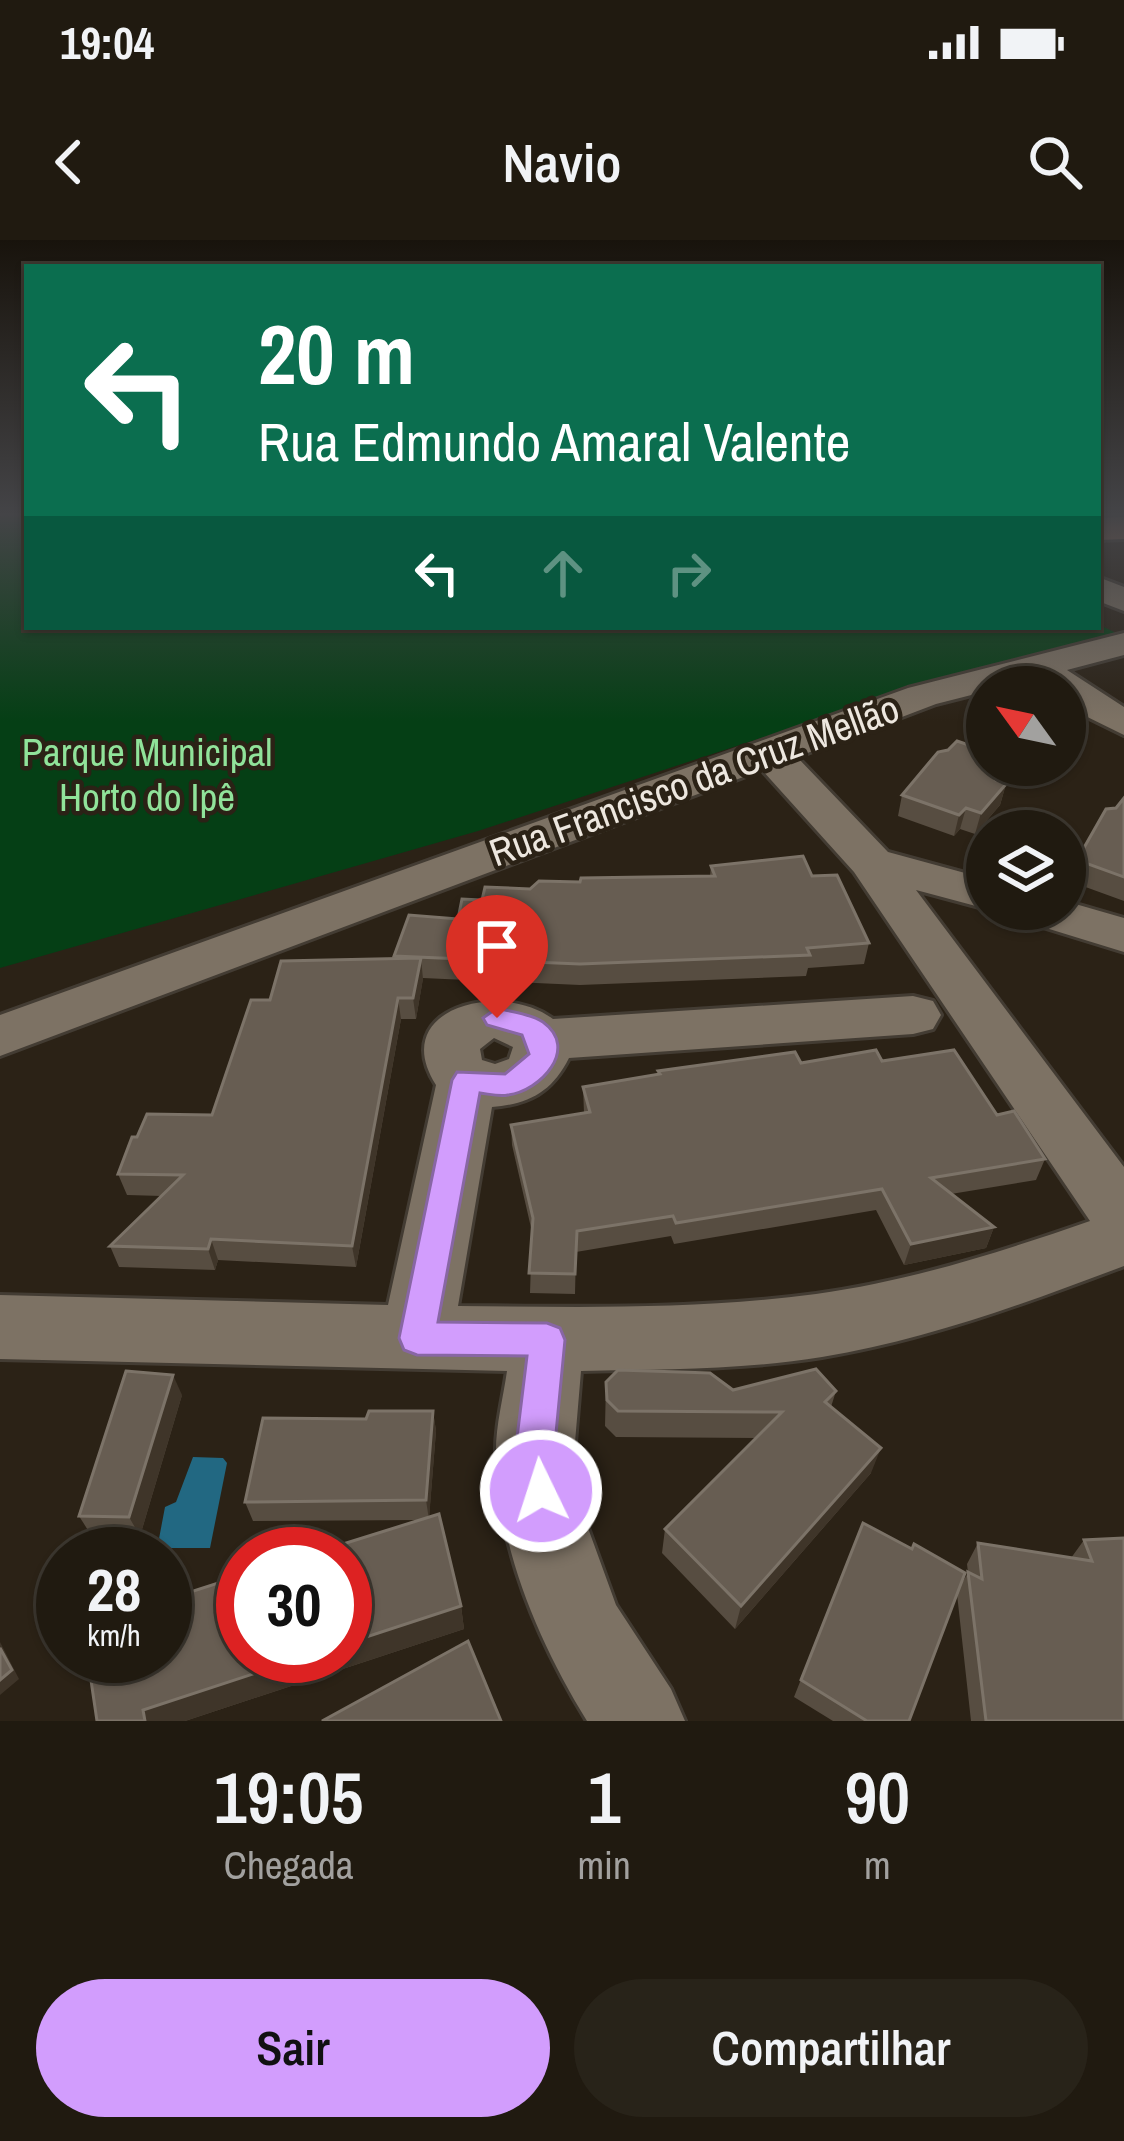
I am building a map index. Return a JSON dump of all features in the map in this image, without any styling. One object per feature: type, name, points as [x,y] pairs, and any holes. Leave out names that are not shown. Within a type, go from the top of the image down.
[{"type":"street","name":"Rua Francisco da Cruz Mellão","points":[[0,1036],[922,696],[1116,637]]},
{"type":"street","points":[[1035,664],[1087,704],[1124,723]]},
{"type":"street","points":[[771,754],[871,862],[1124,1216]]},
{"type":"street","points":[[871,862],[966,888]]},
{"type":"street","points":[[1086,924],[1124,935]]},
{"type":"street","points":[[417,1338],[467,1080],[486,1086],[525,1078],[538,1068],[544,1054],[542,1040],[913,1015]]},
{"type":"street","points":[[0,1328],[547,1340],[734,1335],[841,1322],[945,1300],[1124,1237]]},
{"type":"street","points":[[547,1340],[535,1454],[547,1528],[581,1630],[639,1721]]},
{"type":"green space","name":"Parque Municipal Horto do Ipê","points":[[0,583],[24,583],[24,630],[1101,630],[1101,626],[1122,636],[1011,666],[966,666],[966,678],[831,715],[478,831],[0,968]]},
{"type":"water","points":[[193,1457],[223,1458],[227,1463],[210,1548],[192,1548],[192,1527],[161,1527],[165,1507],[176,1502]]},
{"type":"building","points":[[957,741],[966,744],[966,786],[1004,786],[984,810],[966,808],[959,815],[902,795],[938,752]]},
{"type":"building","points":[[1124,798],[1124,877],[1086,863],[1086,844],[1106,809],[1116,808]]},
{"type":"building","points":[[803,856],[812,876],[837,875],[869,943],[807,948],[810,955],[580,964],[394,956],[409,915],[458,919],[462,899],[482,900],[485,887],[530,889],[539,881],[580,882],[581,878],[715,876],[711,866]]},
{"type":"building","points":[[421,958],[413,998],[398,998],[352,1246],[211,1239],[208,1249],[110,1246],[183,1175],[118,1174],[132,1137],[137,1137],[147,1114],[212,1115],[251,1000],[270,1000],[281,961]]},
{"type":"building","points":[[876,1050],[882,1061],[954,1050],[997,1115],[1014,1111],[1045,1159],[931,1178],[994,1227],[911,1244],[882,1189],[676,1223],[673,1216],[577,1231],[575,1274],[529,1273],[533,1218],[511,1125],[590,1112],[583,1087],[660,1074],[658,1071],[795,1052],[801,1063]]},
{"type":"building","points":[[816,1369],[836,1391],[825,1402],[881,1448],[741,1606],[665,1529],[782,1412],[618,1411],[607,1400],[606,1382],[618,1370],[710,1373],[733,1390]]},
{"type":"building","points":[[126,1371],[173,1375],[129,1517],[79,1516]]},
{"type":"building","points":[[369,1411],[433,1411],[426,1500],[245,1502],[263,1418],[366,1419]]},
{"type":"building","points":[[439,1514],[461,1606],[372,1635],[372,1535]]},
{"type":"building","points":[[863,1523],[965,1573],[909,1721],[867,1721],[801,1680]]},
{"type":"building","points":[[1124,1538],[1124,1721],[986,1721],[968,1572],[982,1579],[978,1543],[1092,1561],[1084,1540]]},
{"type":"building","points":[[216,1584],[216,1683],[226,1683],[143,1710],[145,1721],[97,1721],[91,1683],[192,1683],[192,1591]]},
{"type":"building","points":[[468,1641],[501,1721],[322,1721]]},
{"type":"building","points":[[0,1648],[12,1670],[0,1680]]},
{"type":"route","points":[[497,1018],[532,1028],[542,1040],[544,1054],[538,1068],[506,1085],[467,1080],[417,1338],[547,1340],[535,1454],[541,1491]]}]
